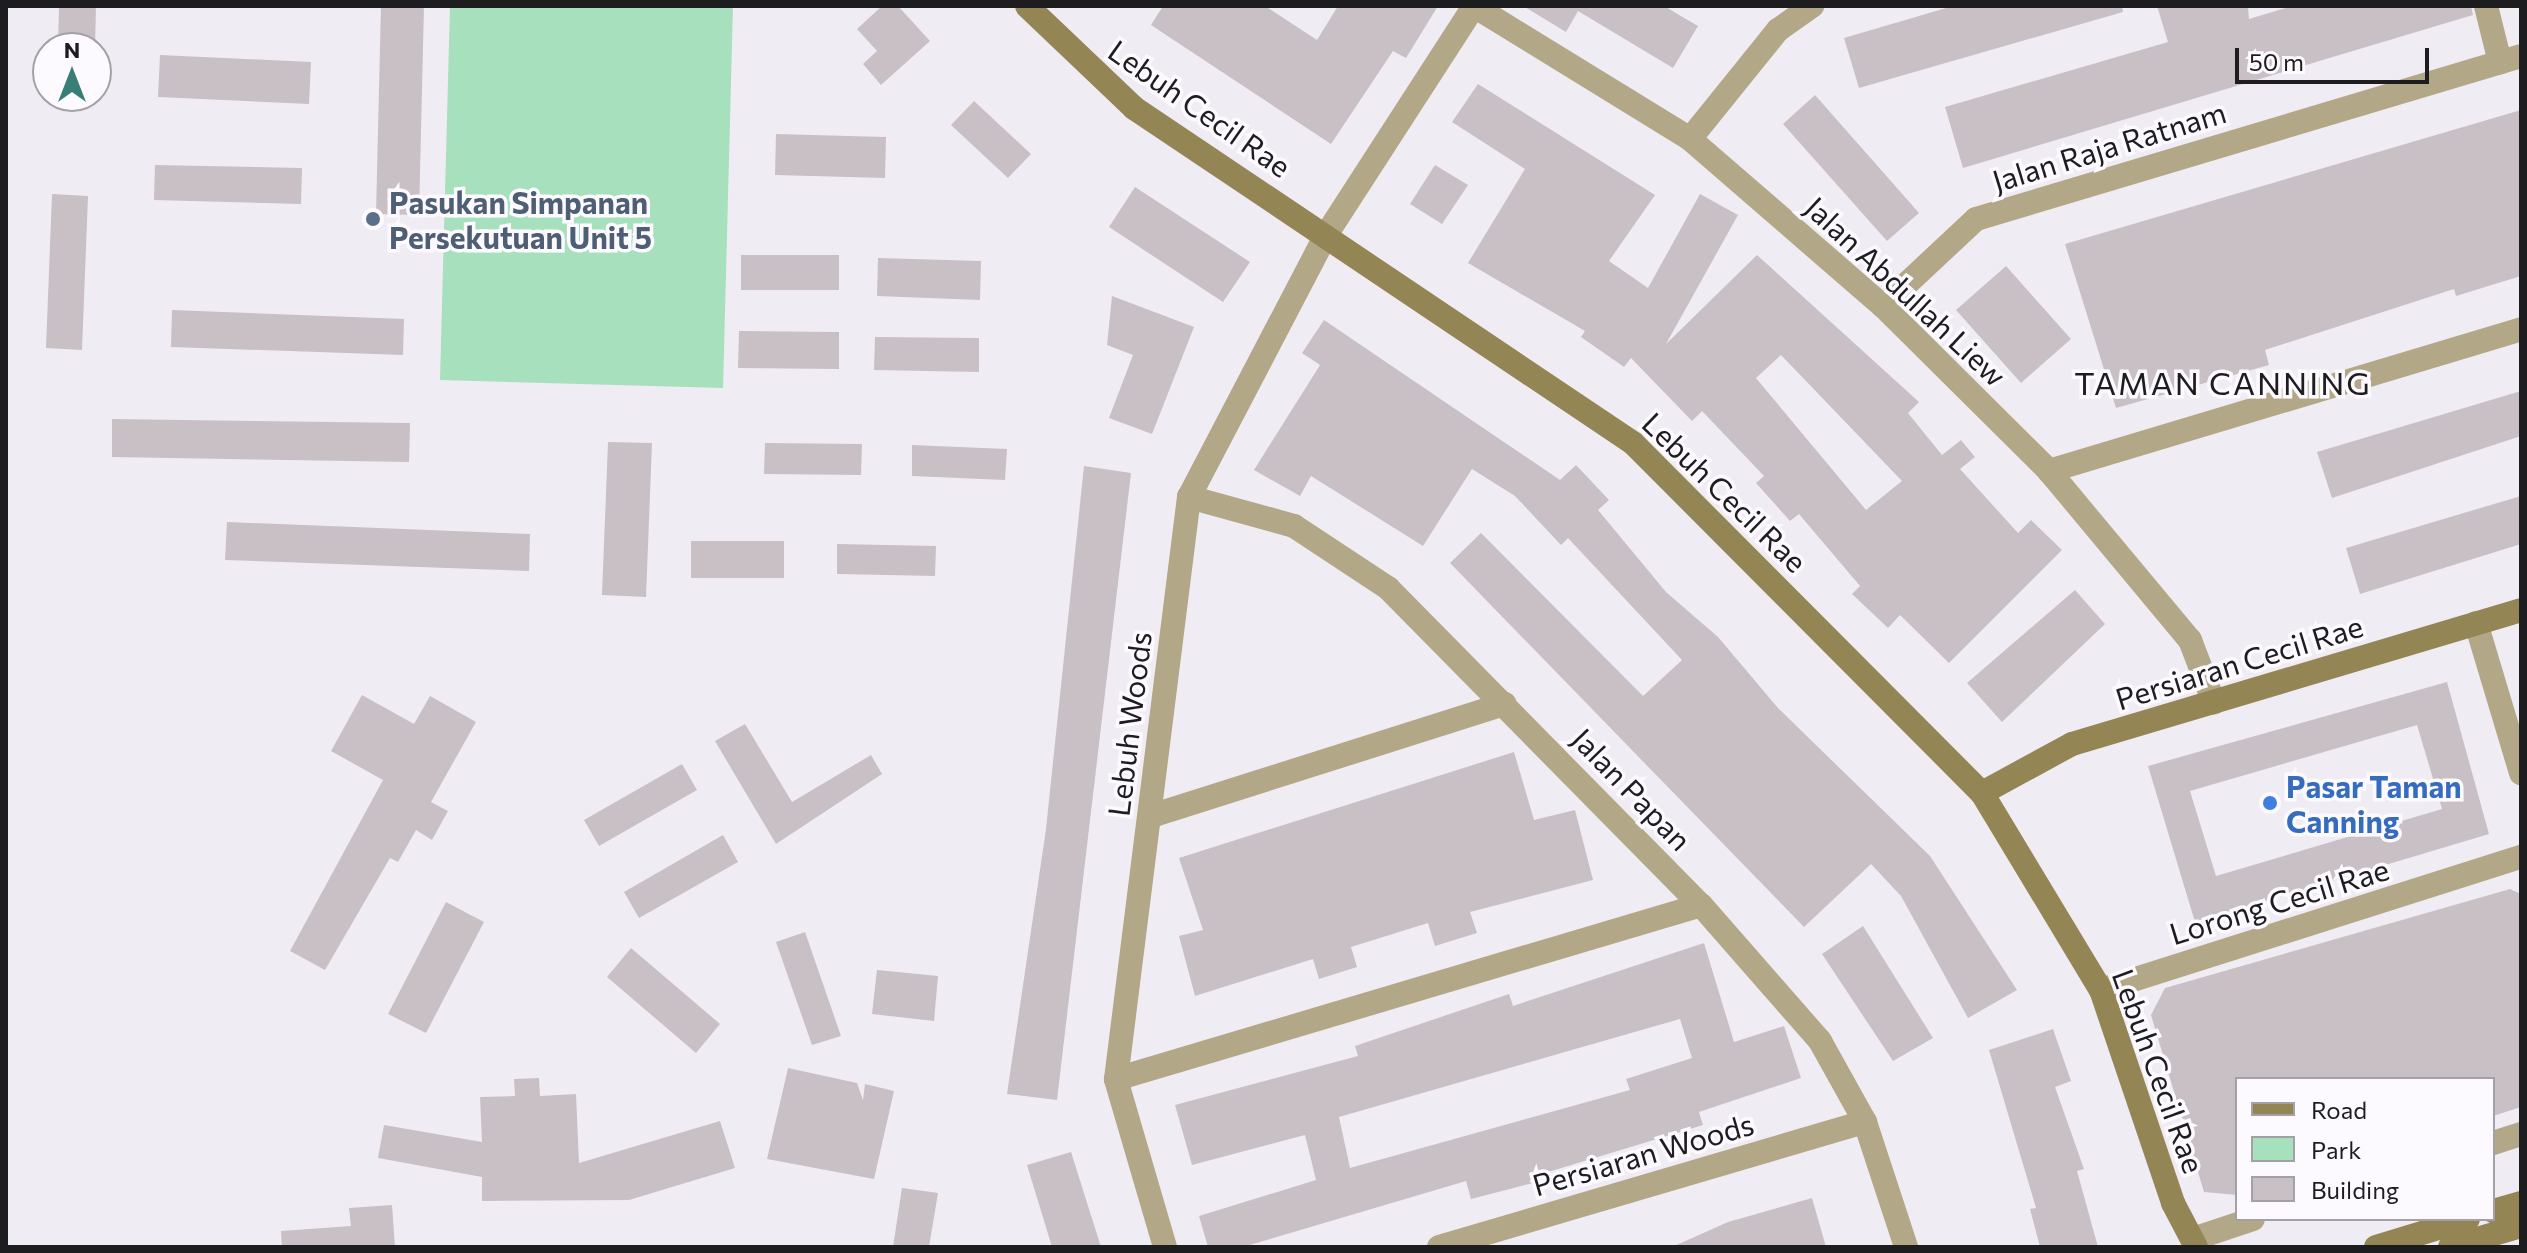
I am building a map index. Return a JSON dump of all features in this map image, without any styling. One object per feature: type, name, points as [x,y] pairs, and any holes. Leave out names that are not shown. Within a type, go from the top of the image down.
[{"type":"street","name":"Lebuh Cecil Rae","points":[[1027,6],[1134,108],[1633,443],[1982,793],[2101,990],[2189,1244]]},
{"type":"street","name":"Lebuh Woods","points":[[1165,1247],[1116,1079],[1189,497],[1326,235],[1474,6]]},
{"type":"street","name":"Jalan Abdullah Liew","points":[[1474,6],[1690,139],[1883,306],[2049,471],[2190,640],[2214,703]]},
{"type":"street","points":[[1690,139],[1778,30],[1812,6]]},
{"type":"street","points":[[2486,6],[2511,59]]},
{"type":"street","name":"Jalan Raja Ratnam","points":[[1883,306],[1976,219],[2511,59]]},
{"type":"street","points":[[2049,471],[2521,329]]},
{"type":"street","name":"Jalan Papan","points":[[1189,497],[1294,526],[1388,588],[1701,905],[1820,1041],[1865,1122],[1906,1247]]},
{"type":"street","name":"Persiaran Cecil Rae","points":[[1982,793],[2072,744],[2521,610]]},
{"type":"street","points":[[2476,623],[2521,773]]},
{"type":"street","points":[[1151,816],[1505,704]]},
{"type":"street","name":"Lorong Cecil Rae","points":[[2101,990],[2521,857]]},
{"type":"street","points":[[1116,1079],[1701,905]]},
{"type":"street","name":"Persiaran Woods","points":[[1439,1247],[1865,1122]]},
{"type":"street","points":[[2495,1142],[2521,1134]]},
{"type":"street","points":[[2495,1210],[2521,1203]]},
{"type":"street","points":[[2189,1244],[2248,1221]]},
{"type":"street","points":[[2376,1247],[2461,1221]]},
{"type":"street","points":[[2450,1247],[2521,1226]]},
{"type":"green space","points":[[450,6],[733,6],[723,388],[440,380]]},
{"type":"building","points":[[59,6],[96,6],[95,32],[58,32]]},
{"type":"building","points":[[381,6],[424,6],[419,215],[376,214]]},
{"type":"building","points":[[882,6],[898,6],[930,41],[881,85],[863,64],[877,51],[857,29]]},
{"type":"building","points":[[1163,6],[1265,6],[1317,40],[1338,6],[1438,6],[1406,58],[1393,51],[1331,144],[1151,25]]},
{"type":"building","points":[[1523,6],[1664,6],[1698,26],[1673,68],[1578,11],[1566,32]]},
{"type":"building","points":[[1953,6],[2122,6],[2123,12],[1859,88],[1844,38]]},
{"type":"building","points":[[2157,6],[2248,6],[2249,19],[2292,6],[2471,6],[2473,15],[1963,168],[1945,107],[2168,42]]},
{"type":"building","points":[[160,55],[311,62],[309,104],[158,97]]},
{"type":"building","points":[[1478,84],[1655,195],[1609,261],[1648,288],[1700,194],[1738,215],[1666,344],[1757,255],[1919,402],[1908,413],[1942,455],[1961,440],[1975,457],[1960,469],[2018,533],[2031,520],[2062,550],[1949,663],[1900,615],[1888,628],[1852,594],[1860,586],[1799,514],[1790,521],[1756,483],[1764,476],[1702,411],[1692,421],[1631,358],[1624,367],[1581,337],[1585,331],[1468,263],[1525,169],[1452,122]],"holes":[[[1781,355],[1902,481],[1866,510],[1756,378]]]},
{"type":"building","points":[[1815,95],[1919,213],[1887,241],[1783,124]]},
{"type":"building","points":[[974,101],[1031,154],[1008,178],[951,125]]},
{"type":"building","points":[[2521,110],[2521,276],[2456,296],[2454,289],[2265,350],[2269,365],[2116,408],[2065,244]]},
{"type":"building","points":[[776,134],[886,137],[885,178],[775,175]]},
{"type":"building","points":[[155,165],[302,168],[301,204],[154,200]]},
{"type":"building","points":[[1435,165],[1468,185],[1442,224],[1410,204]]},
{"type":"building","points":[[1135,187],[1250,262],[1223,302],[1109,227]]},
{"type":"building","points":[[52,194],[88,196],[82,350],[46,348]]},
{"type":"building","points":[[741,255],[839,255],[839,290],[741,290]]},
{"type":"building","points":[[878,258],[981,261],[980,300],[877,296]]},
{"type":"building","points":[[2006,266],[2071,339],[2021,383],[1956,310]]},
{"type":"building","points":[[1112,296],[1194,327],[1152,434],[1109,418],[1133,355],[1107,345]]},
{"type":"building","points":[[172,310],[404,319],[403,355],[171,347]]},
{"type":"building","points":[[1324,320],[1560,480],[1576,465],[1609,500],[1598,510],[1666,592],[1718,637],[1778,708],[1930,856],[2017,990],[1968,1018],[1901,896],[1871,864],[1804,927],[1450,563],[1481,533],[1643,696],[1682,660],[1568,538],[1561,545],[1515,496],[1472,469],[1423,546],[1311,476],[1300,496],[1254,470],[1320,365],[1302,353]]},
{"type":"building","points":[[739,331],[839,332],[839,369],[738,368]]},
{"type":"building","points":[[875,337],[979,338],[979,372],[874,370]]},
{"type":"building","points":[[2521,391],[2521,436],[2332,498],[2317,452]]},
{"type":"building","points":[[112,419],[410,423],[409,462],[112,457]]},
{"type":"building","points":[[608,442],[652,443],[646,597],[602,595]]},
{"type":"building","points":[[765,443],[862,444],[861,475],[764,474]]},
{"type":"building","points":[[912,445],[1007,449],[1005,480],[912,476]]},
{"type":"building","points":[[1084,466],[1131,473],[1057,1100],[1007,1094],[1046,829]]},
{"type":"building","points":[[2521,496],[2521,544],[2360,594],[2346,548]]},
{"type":"building","points":[[227,522],[530,534],[529,571],[225,560]]},
{"type":"building","points":[[691,541],[784,541],[784,578],[691,578]]},
{"type":"building","points":[[837,544],[936,546],[935,576],[837,574]]},
{"type":"building","points":[[2075,590],[2105,624],[2002,722],[1967,683]]},
{"type":"building","points":[[2447,682],[2489,834],[2195,922],[2148,766]],"holes":[[[2417,725],[2442,809],[2216,876],[2190,791]]]},
{"type":"building","points":[[362,695],[414,724],[430,696],[476,722],[431,802],[448,811],[432,840],[416,830],[398,862],[390,858],[325,970],[290,951],[383,780],[331,751]]},
{"type":"building","points":[[745,724],[792,802],[871,755],[882,774],[776,844],[715,741]]},
{"type":"building","points":[[1514,752],[1534,820],[1575,810],[1593,880],[1470,912],[1477,933],[1435,946],[1428,923],[1351,947],[1357,967],[1319,979],[1313,959],[1195,996],[1179,936],[1203,930],[1179,858]]},
{"type":"building","points":[[682,764],[697,790],[599,846],[584,820]]},
{"type":"building","points":[[723,835],[738,862],[639,918],[624,892]]},
{"type":"building","points":[[2510,889],[2521,894],[2521,1107],[2495,1115],[2495,1077],[2235,1077],[2235,1195],[2204,1192],[2151,1015],[2165,988]]},
{"type":"building","points":[[446,902],[484,922],[426,1033],[388,1014]]},
{"type":"building","points":[[1863,926],[1933,1038],[1893,1061],[1822,954]]},
{"type":"building","points":[[805,932],[841,1036],[812,1045],[776,942]]},
{"type":"building","points":[[1704,943],[1734,1042],[1784,1026],[1801,1078],[1699,1112],[1703,1125],[1535,1176],[1537,1182],[1471,1199],[1466,1181],[1243,1247],[1208,1247],[1199,1216],[1316,1180],[1305,1135],[1192,1165],[1175,1105],[1358,1056],[1355,1046],[1509,994],[1513,1006]],"holes":[[[1680,1019],[1692,1058],[1626,1079],[1630,1090],[1350,1168],[1339,1117]]]},
{"type":"building","points":[[631,948],[720,1024],[696,1053],[607,977]]},
{"type":"building","points":[[877,970],[938,976],[934,1021],[872,1014]]},
{"type":"building","points":[[2053,1029],[2071,1081],[2055,1087],[2084,1169],[2077,1171],[2098,1247],[2040,1247],[2030,1209],[2036,1208],[1989,1050]]},
{"type":"building","points":[[788,1068],[857,1083],[863,1100],[865,1084],[894,1091],[874,1179],[767,1159]]},
{"type":"building","points":[[539,1078],[540,1096],[576,1094],[579,1163],[720,1121],[735,1168],[629,1200],[482,1201],[482,1177],[378,1158],[384,1125],[482,1142],[480,1097],[515,1096],[514,1079]]},
{"type":"building","points":[[1071,1152],[1101,1247],[1052,1247],[1027,1165]]},
{"type":"building","points":[[902,1188],[938,1193],[929,1247],[893,1247]]},
{"type":"building","points":[[1812,1198],[1826,1247],[1672,1247],[1728,1222]]},
{"type":"building","points":[[392,1205],[395,1247],[282,1247],[281,1231],[351,1226],[349,1208]]},
{"type":"place","name":"Pasukan Simpanan Persekutuan Unit 5","points":[[373,219]]},
{"type":"place","name":"Pasar Taman Canning","points":[[2270,803]]},
{"type":"district","name":"TAMAN CANNING","points":[[2223,382]]}]
